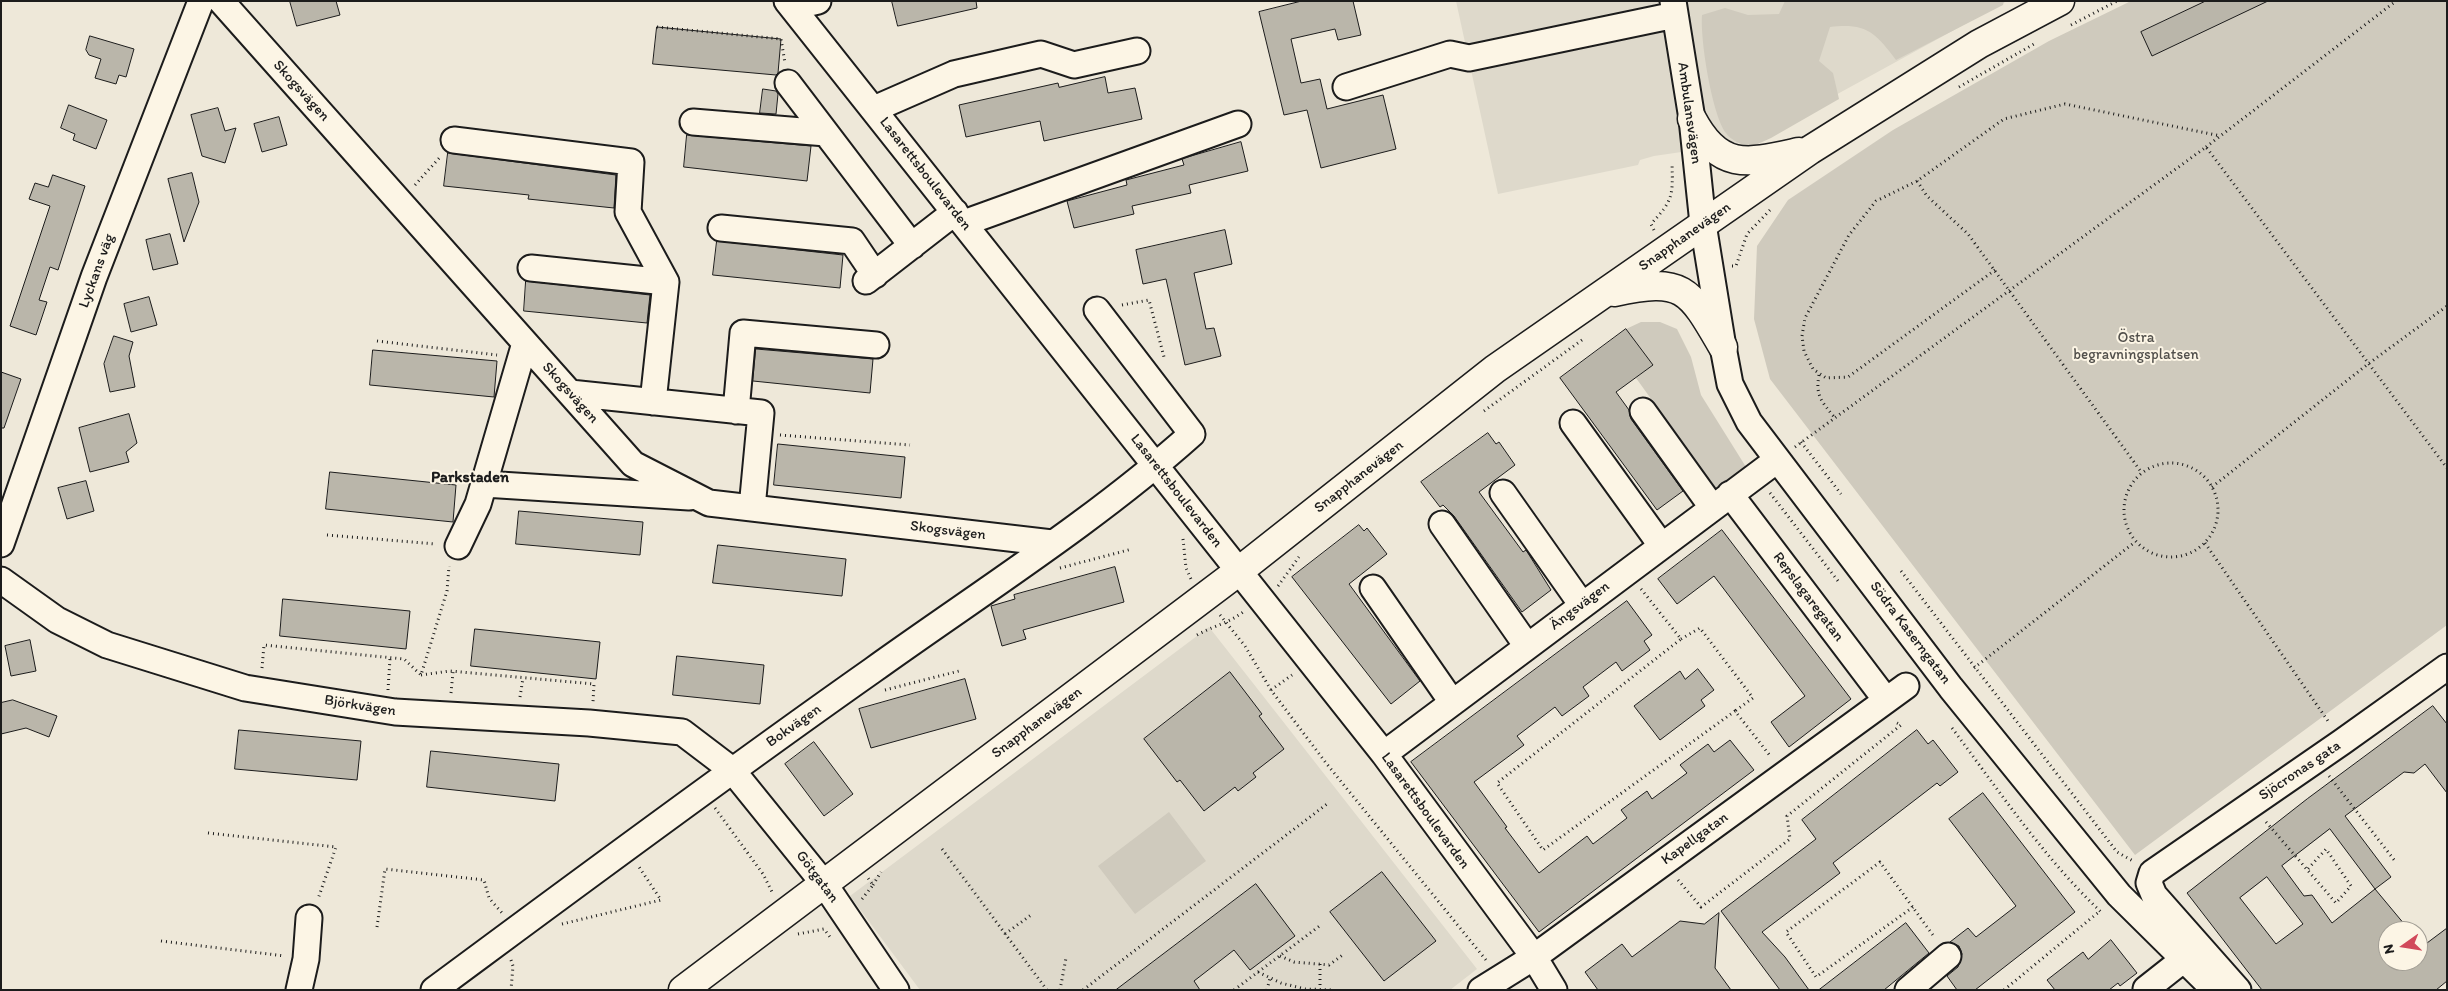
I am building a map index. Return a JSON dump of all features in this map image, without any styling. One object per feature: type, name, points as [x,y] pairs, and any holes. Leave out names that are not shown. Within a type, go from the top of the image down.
[{"type":"main road","name":"Snapphanevägen","points":[[683,990],[825,885],[1239,571],[1495,369],[1810,150],[1979,44],[2064,14]]},
{"type":"main road","points":[[1692,119],[1700,135],[1710,147],[1732,159],[1751,162],[1810,150]]},
{"type":"main road","points":[[1602,295],[1650,285],[1675,288],[1694,300],[1722,347]]},
{"type":"street","points":[[790,4],[818,1]]},
{"type":"street","name":"Skogsvägen","points":[[219,2],[400,202],[522,350],[570,393],[633,464],[709,503],[1052,543]]},
{"type":"street","name":"Lyckans väg","points":[[1,544],[94,277],[219,2]]},
{"type":"street","name":"Lasarettsboulevarden","points":[[790,4],[1384,754],[1534,957],[1554,990]]},
{"type":"street","points":[[1346,87],[1450,54],[1469,58],[1674,8]]},
{"type":"street","name":"Ambulansvägen","points":[[1674,8],[1692,119],[1703,224]]},
{"type":"street","points":[[874,109],[954,74],[1041,54],[1074,66],[1136,50]]},
{"type":"street","points":[[788,83],[912,246]]},
{"type":"street","points":[[694,122],[826,132]]},
{"type":"street","points":[[720,228],[852,241],[870,278],[912,246],[960,218],[1238,124]]},
{"type":"street","points":[[454,140],[631,162],[628,212],[666,282],[653,402]]},
{"type":"street","name":"Södra Kaserngatan","points":[[1703,224],[1722,347],[1730,384],[1749,422],[1951,688],[2119,896],[2238,990]]},
{"type":"street","points":[[531,268],[666,282]]},
{"type":"street","name":"Bokvägen","points":[[434,990],[732,770],[1052,543],[1156,466],[1192,434],[1097,310]]},
{"type":"street","points":[[736,411],[743,333],[876,345]]},
{"type":"street","points":[[455,545],[478,504],[522,350]]},
{"type":"street","points":[[570,393],[761,413],[752,508]]},
{"type":"street","name":"Repslagaregatan","points":[[1643,412],[1721,500],[1888,699]]},
{"type":"street","points":[[1573,423],[1662,545]]},
{"type":"street","name":"Ängsvägen","points":[[1384,754],[1721,500],[1777,460]]},
{"type":"street","points":[[484,484],[699,497]]},
{"type":"street","points":[[1503,493],[1582,605]]},
{"type":"street","points":[[1442,524],[1527,646]]},
{"type":"street","name":"Björkvägen","points":[[1,580],[57,620],[106,645],[245,688],[386,711],[589,723],[682,732],[732,770]]},
{"type":"street","points":[[1373,588],[1452,702]]},
{"type":"street","name":"Sjöcronas gata","points":[[2152,873],[2317,760],[2447,667]]},
{"type":"street","name":"Kapellgatan","points":[[1490,984],[1534,957],[1888,699]]},
{"type":"street","name":"Götgatan","points":[[732,770],[825,885],[896,990]]},
{"type":"street","name":"Södra Kaserngatan","points":[[2152,873],[2149,883],[2154,896],[2215,990]]},
{"type":"street","points":[[299,990],[306,959],[310,918]]},
{"type":"street","points":[[2146,990],[2192,953]]},
{"type":"street","points":[[1908,990],[1948,956]]},
{"type":"path","points":[[2064,14],[2117,1]]},
{"type":"path","points":[[1777,460],[2221,136],[2396,1]]},
{"type":"path","points":[[657,27],[781,39],[788,83]]},
{"type":"path","points":[[1958,88],[2035,44]]},
{"type":"path","points":[[1995,270],[1848,378],[1834,379],[1819,375],[1808,362],[1802,336],[1805,318],[1849,235],[1876,201],[1917,181],[2004,119],[2065,104],[2221,136]]},
{"type":"path","points":[[400,202],[454,140]]},
{"type":"path","points":[[2206,147],[2447,468]]},
{"type":"path","points":[[1666,251],[1650,224],[1669,205],[1673,185],[1672,161]]},
{"type":"path","points":[[1917,181],[1927,196],[1968,234],[2011,290],[2142,473]]},
{"type":"path","points":[[1711,268],[1736,266],[1746,234],[1773,207]]},
{"type":"path","points":[[1097,310],[1149,300],[1166,365]]},
{"type":"path","points":[[2212,487],[2368,364],[2447,306]]},
{"type":"path","points":[[376,341],[522,350]]},
{"type":"path","points":[[1819,375],[1816,388],[1820,399],[1834,418]]},
{"type":"path","points":[[759,433],[910,445]]},
{"type":"path","points":[[1801,442],[1841,494]]},
{"type":"path","points":[[2172,463],[2188,466],[2202,474],[2212,487],[2217,501],[2218,516],[2214,530],[2205,543],[2189,554],[2170,558],[2151,554],[2135,542],[2127,529],[2123,514],[2125,498],[2131,484],[2142,473],[2156,465],[2172,463]]},
{"type":"path","points":[[327,535],[455,545],[447,590],[421,675]]},
{"type":"path","points":[[1974,668],[2135,542]]},
{"type":"path","points":[[2205,543],[2342,742]]},
{"type":"path","points":[[1055,569],[1132,549]]},
{"type":"path","points":[[1627,571],[1682,640]]},
{"type":"path","points":[[1901,571],[2117,852],[2152,873]]},
{"type":"path","points":[[1206,595],[1245,646],[1270,690],[1490,984]]},
{"type":"path","points":[[1700,628],[1753,698],[1543,850],[1496,783],[1682,640],[1700,628]]},
{"type":"path","points":[[260,690],[264,645],[404,659],[421,675]]},
{"type":"path","points":[[386,711],[390,658]]},
{"type":"path","points":[[421,675],[450,671],[594,684]]},
{"type":"path","points":[[884,691],[960,671]]},
{"type":"path","points":[[1664,862],[1701,907],[1790,839],[1787,816],[1902,725],[1888,699]]},
{"type":"path","points":[[1735,711],[1784,774]]},
{"type":"path","points":[[2317,760],[2395,861]]},
{"type":"path","points":[[1083,990],[1327,804]]},
{"type":"path","points":[[2250,805],[2307,870],[2336,903],[2351,886],[2326,849],[2307,870]]},
{"type":"path","points":[[208,833],[336,847],[326,881],[310,918]]},
{"type":"path","points":[[559,925],[661,900],[626,848]]},
{"type":"path","points":[[942,849],[1047,990]]},
{"type":"path","points":[[1913,907],[1816,977],[1786,932],[1880,862],[1913,907],[1948,956]]},
{"type":"path","points":[[377,927],[384,869],[484,880],[489,898],[510,934],[513,966],[511,990]]},
{"type":"path","points":[[2004,990],[2119,896]]},
{"type":"path","points":[[1005,934],[1031,916]]},
{"type":"path","points":[[1234,990],[1321,925]]},
{"type":"path","points":[[160,941],[306,959]]},
{"type":"path","points":[[1280,956],[1294,962],[1330,965],[1344,954]]},
{"type":"path","points":[[1060,990],[1066,958]]},
{"type":"path","points":[[1320,964],[1320,990]]},
{"type":"path","points":[[1258,972],[1305,990],[1334,990]]},
{"type":"path","points":[[1267,990],[1270,978]]},
{"type":"shaded area","points":[[1456,1],[2007,1],[1750,142],[1654,156],[1640,160],[1638,165],[1498,194]]},
{"type":"shaded area","points":[[1209,627],[1477,969],[1450,990],[920,990],[850,896]]},
{"type":"green space","points":[[1785,1],[2004,1],[2003,5],[1896,60],[1882,42],[1861,28],[1830,27],[1819,61],[1833,73],[1839,99],[1771,138],[1749,148],[1733,140],[1728,135],[1721,124],[1716,110],[1705,58],[1702,15],[1725,8],[1748,15],[1779,14]]},
{"type":"green space","name":"Östra begravningsplatsen","points":[[2131,1],[2447,1],[2447,625],[2135,855],[1770,379],[1754,319],[1757,246],[1788,200],[1893,130],[2049,41]]},
{"type":"green space","points":[[1641,322],[1660,322],[1677,329],[1691,357],[1701,395],[1746,467],[1705,497],[1643,411],[1654,403],[1636,378],[1653,365],[1626,329]]},
{"type":"green space","points":[[1169,812],[1206,861],[1135,914],[1098,866]]},
{"type":"building","points":[[290,1],[336,1],[340,15],[297,26]]},
{"type":"building","points":[[892,1],[976,1],[977,8],[898,26]]},
{"type":"building","points":[[1302,1],[1353,1],[1361,35],[1338,40],[1335,29],[1291,39],[1301,83],[1320,79],[1327,109],[1383,95],[1396,149],[1321,168],[1307,110],[1284,115],[1259,12]]},
{"type":"building","points":[[2206,1],[2268,1],[2152,56],[2141,32]]},
{"type":"building","points":[[657,27],[781,39],[778,73],[776,75],[653,64]]},
{"type":"building","points":[[90,36],[134,49],[126,77],[119,75],[116,84],[95,78],[101,59],[89,55],[86,50]]},
{"type":"building","points":[[1105,77],[1108,93],[1135,88],[1142,119],[1044,141],[1040,121],[966,137],[959,105],[1058,83],[1059,87]]},
{"type":"building","points":[[763,89],[776,91],[778,94],[776,114],[760,113]]},
{"type":"building","points":[[69,105],[107,120],[96,149],[73,140],[75,134],[61,128]]},
{"type":"building","points":[[218,108],[225,131],[236,128],[225,163],[202,156],[191,115]]},
{"type":"building","points":[[279,117],[287,145],[262,152],[254,124]]},
{"type":"building","points":[[687,135],[811,146],[807,181],[684,167]]},
{"type":"building","points":[[1241,142],[1248,171],[1189,185],[1191,193],[1132,206],[1134,214],[1074,228],[1067,201],[1127,185],[1126,180],[1184,165],[1182,159]]},
{"type":"building","points":[[448,153],[616,175],[614,208],[528,199],[529,195],[444,186]]},
{"type":"building","points":[[192,173],[199,202],[184,242],[168,179]]},
{"type":"building","points":[[53,175],[85,186],[58,270],[50,267],[39,300],[47,302],[36,335],[10,326],[50,206],[29,199],[35,183],[48,187]]},
{"type":"building","points":[[1225,230],[1232,264],[1194,273],[1206,329],[1214,328],[1221,356],[1185,365],[1166,279],[1143,284],[1136,250]]},
{"type":"building","points":[[170,234],[178,264],[153,270],[146,240]]},
{"type":"building","points":[[717,241],[843,255],[840,288],[713,275]]},
{"type":"building","points":[[526,281],[650,295],[647,323],[524,311]]},
{"type":"building","points":[[149,297],[157,325],[131,332],[124,304]]},
{"type":"building","points":[[1626,329],[1653,365],[1616,392],[1629,410],[1631,419],[1683,491],[1657,510],[1560,378]]},
{"type":"building","points":[[114,336],[133,342],[129,356],[135,387],[110,392],[104,364]]},
{"type":"building","points":[[756,349],[873,359],[870,393],[753,381]]},
{"type":"building","points":[[373,350],[497,361],[494,397],[370,385]]},
{"type":"building","points":[[1,372],[21,379],[4,428],[1,428]]},
{"type":"building","points":[[129,414],[137,443],[126,452],[129,462],[90,472],[79,428]]},
{"type":"building","points":[[1488,433],[1496,444],[1499,442],[1515,465],[1479,492],[1523,552],[1526,550],[1551,590],[1522,612],[1454,516],[1443,505],[1440,507],[1421,482]]},
{"type":"building","points":[[778,444],[905,457],[901,498],[774,485]]},
{"type":"building","points":[[330,472],[456,485],[453,522],[326,509]]},
{"type":"building","points":[[86,481],[94,511],[67,519],[58,488]]},
{"type":"building","points":[[519,511],[643,522],[640,555],[516,544]]},
{"type":"building","points":[[1359,525],[1364,531],[1367,528],[1387,554],[1349,584],[1420,681],[1391,704],[1292,577]]},
{"type":"building","points":[[1722,530],[1851,699],[1789,747],[1771,722],[1805,696],[1714,576],[1677,604],[1658,579]]},
{"type":"building","points":[[718,545],[846,559],[842,596],[713,583]]},
{"type":"building","points":[[1115,567],[1124,602],[1023,630],[1026,639],[1002,646],[991,606],[1015,599],[1014,595]]},
{"type":"building","points":[[283,599],[410,611],[406,649],[280,636]]},
{"type":"building","points":[[1627,601],[1652,635],[1644,641],[1650,650],[1622,671],[1616,662],[1583,687],[1589,696],[1562,716],[1555,707],[1517,736],[1524,745],[1474,782],[1507,827],[1505,828],[1539,873],[1587,836],[1593,844],[1627,818],[1621,810],[1647,791],[1652,799],[1687,773],[1680,765],[1708,744],[1714,752],[1730,740],[1754,770],[1539,932],[1411,762]]},
{"type":"building","points":[[475,629],[600,642],[596,679],[471,666]]},
{"type":"building","points":[[30,640],[36,671],[11,676],[5,646]]},
{"type":"building","points":[[677,656],[764,665],[760,704],[673,695]]},
{"type":"building","points":[[1698,669],[1714,690],[1701,700],[1705,706],[1660,740],[1634,706],[1680,671],[1685,679]]},
{"type":"building","points":[[1230,672],[1262,714],[1259,716],[1284,749],[1253,773],[1256,777],[1238,791],[1235,787],[1204,811],[1180,780],[1177,782],[1144,739]]},
{"type":"building","points":[[965,679],[976,719],[871,748],[859,709]]},
{"type":"building","points":[[13,700],[57,716],[49,737],[26,728],[1,734],[1,703]]},
{"type":"building","points":[[2433,706],[2447,724],[2447,793],[2425,764],[2414,773],[2404,772],[2345,816],[2391,877],[2375,889],[2402,921],[2378,921],[2378,971],[2428,971],[2428,942],[2447,928],[2447,981],[2436,990],[2262,990],[2187,893],[2307,799]],"holes":[[[2330,829],[2375,889],[2332,923],[2312,895],[2304,896],[2282,866]],[[2267,877],[2303,924],[2276,944],[2240,898]]]},
{"type":"building","points":[[239,730],[361,741],[357,780],[235,769]]},
{"type":"building","points":[[1917,730],[1928,744],[1933,740],[1958,772],[1940,786],[1937,783],[1833,863],[1840,873],[1762,932],[1785,957],[1809,990],[1780,990],[1721,911],[1816,839],[1802,820]]},
{"type":"building","points":[[814,742],[853,794],[824,816],[785,764]]},
{"type":"building","points":[[431,751],[559,764],[555,801],[427,787]]},
{"type":"building","points":[[1983,793],[2075,912],[1975,990],[1957,990],[1947,976],[1958,967],[1962,954],[1959,946],[1950,942],[1968,928],[1976,937],[2016,906],[1949,819]]},
{"type":"building","points":[[1382,872],[1436,941],[1384,981],[1330,912]]},
{"type":"building","points":[[1256,884],[1295,936],[1250,970],[1234,950],[1194,981],[1200,990],[1116,990]]},
{"type":"building","points":[[1719,913],[1715,968],[1731,990],[1598,990],[1585,972],[1622,944],[1632,957],[1680,921],[1704,924]]},
{"type":"building","points":[[1906,923],[1929,953],[1884,990],[1819,990]]},
{"type":"building","points":[[2111,940],[2137,973],[2120,986],[2118,983],[2109,990],[2055,990],[2047,980],[2083,952],[2088,959]]},
{"type":"district","name":"Parkstaden","points":[[470,478]]}]
